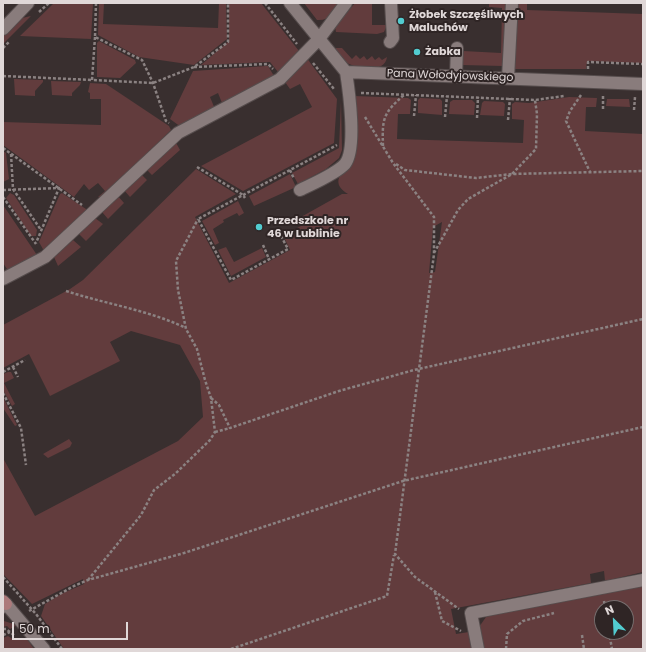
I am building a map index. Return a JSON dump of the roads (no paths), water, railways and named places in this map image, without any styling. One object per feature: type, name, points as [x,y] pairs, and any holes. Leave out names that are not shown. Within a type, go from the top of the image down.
[{"type":"street","points":[[3,29],[28,3]]},
{"type":"street","points":[[290,3],[346,72],[350,97],[349,154],[345,163],[334,172],[300,190]]},
{"type":"street","points":[[3,279],[45,257],[178,133],[280,79],[319,39],[346,3]]},
{"type":"street","points":[[390,42],[393,38],[391,3]]},
{"type":"street","points":[[508,78],[512,3]]},
{"type":"street","points":[[456,76],[457,48]]},
{"type":"street","name":"Pana Wołodyjowskiego","points":[[346,72],[643,84]]},
{"type":"street","points":[[477,643],[471,613],[643,580]]},
{"type":"street","points":[[4,604],[44,649]]},
{"type":"place","name":"Żłobek Szczęśliwych Maluchów","points":[[401,21]]},
{"type":"place","name":"Żabka","points":[[417,52]]},
{"type":"place","name":"Przedszkole nr 46 w Lublinie","points":[[259,227]]}]
